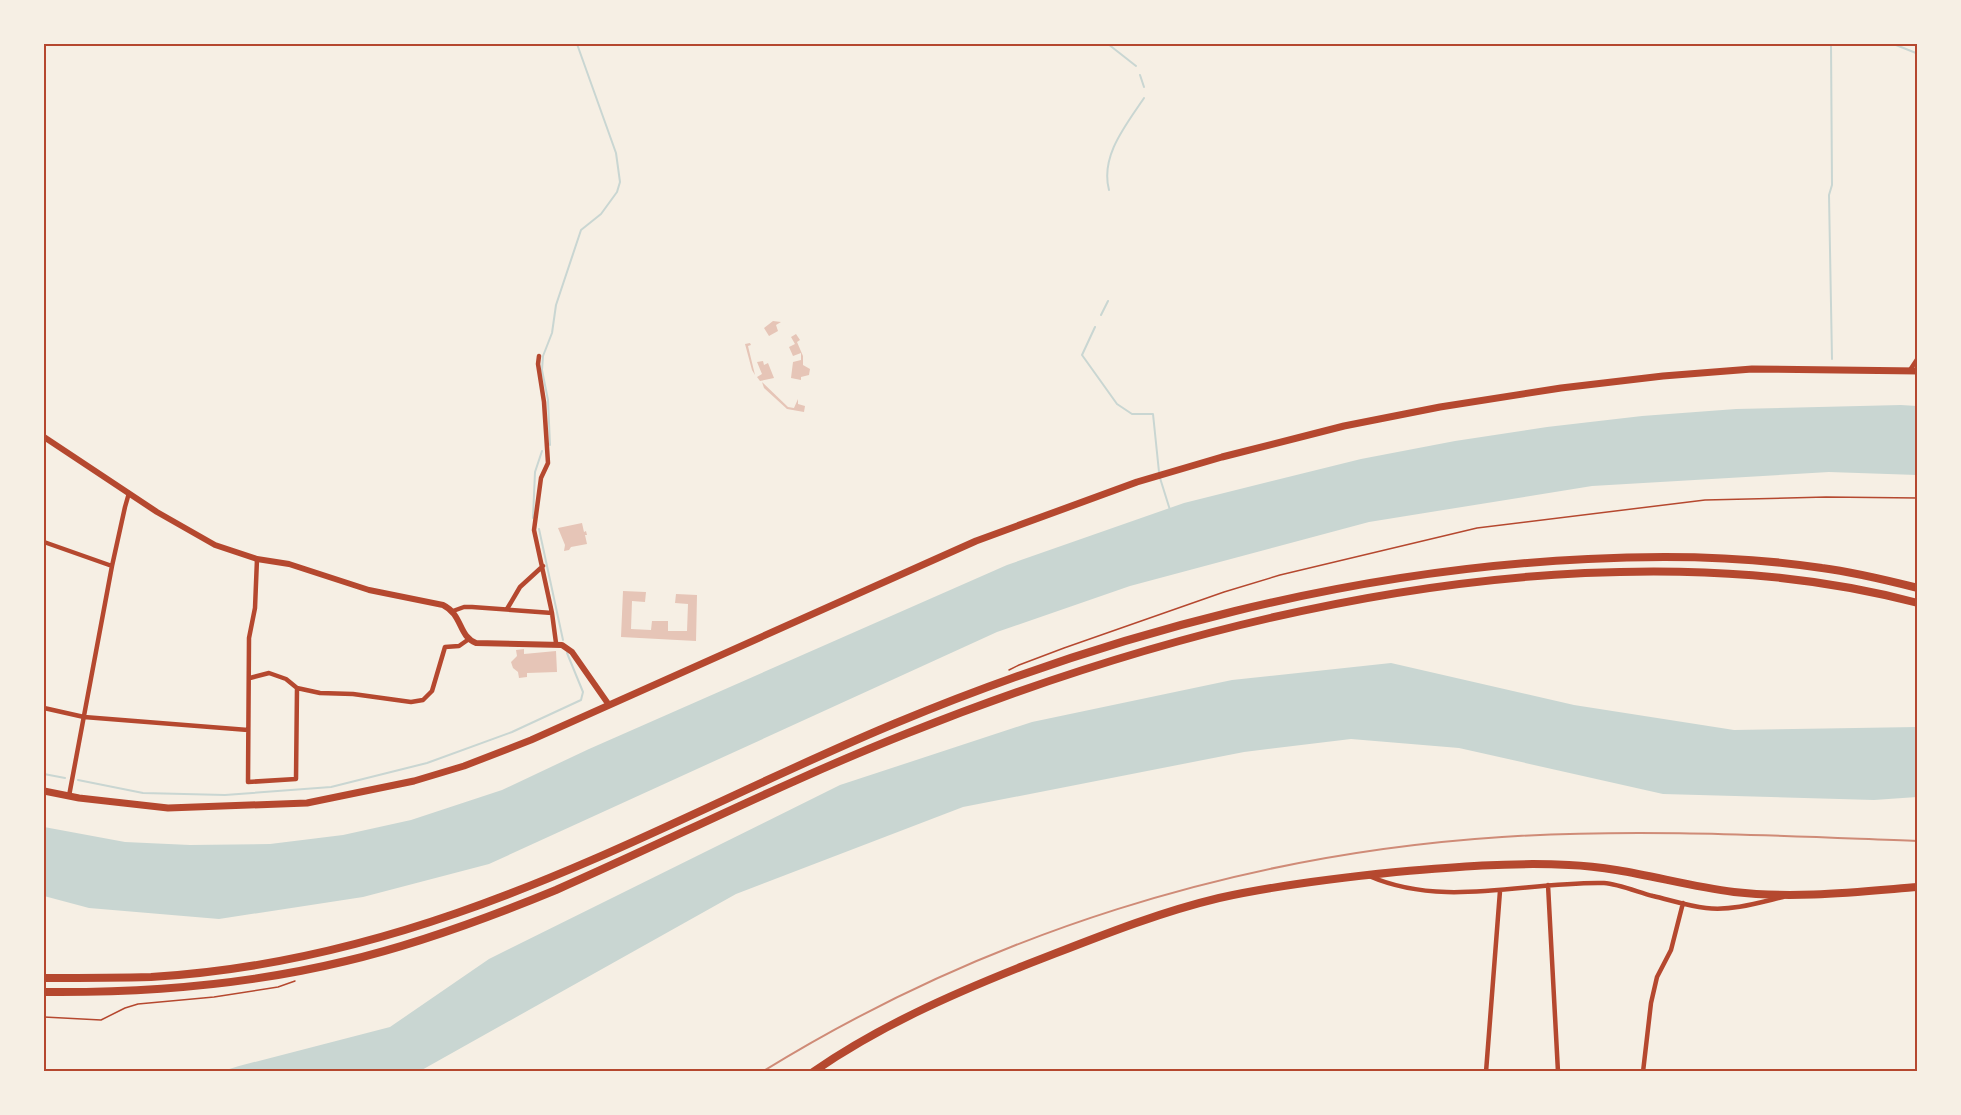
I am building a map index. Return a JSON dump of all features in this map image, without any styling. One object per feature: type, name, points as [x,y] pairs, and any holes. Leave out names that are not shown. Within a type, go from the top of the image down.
[{"type":"highway","points":[[44,978],[106,978],[202,972],[291,958],[342,947],[457,913],[552,877],[822,754],[958,698],[1141,637],[1297,598],[1412,576],[1513,564],[1669,556],[1743,559],[1826,568],[1917,588]]},
{"type":"highway","points":[[44,992],[108,993],[204,986],[293,973],[408,944],[493,915],[556,890],[850,758],[964,711],[1145,651],[1302,611],[1410,591],[1502,579],[1561,574],[1666,571],[1774,576],[1875,592],[1917,603]]},
{"type":"main road","points":[[44,791],[168,808],[307,803],[382,788],[439,774],[502,752],[976,541],[1137,482],[1233,454],[1344,426],[1440,407],[1561,388],[1663,376],[1752,369],[1914,370]]},
{"type":"main road","points":[[813,1071],[922,1008],[1033,962],[1156,916],[1247,893],[1366,875],[1499,865],[1602,867],[1733,891],[1790,896],[1917,887]]},
{"type":"street","points":[[539,356],[548,463],[540,486],[534,530],[552,613],[556,643]]},
{"type":"street","points":[[1914,370],[1917,358]]},
{"type":"street","points":[[44,437],[208,542],[257,559],[289,564],[369,590],[436,603],[453,611],[469,639],[483,644],[556,643],[562,645],[572,652],[609,705]]},
{"type":"street","points":[[69,796],[112,566],[129,493]]},
{"type":"street","points":[[44,542],[112,566]]},
{"type":"street","points":[[257,559],[255,608],[249,638],[248,782],[297,779],[297,688]]},
{"type":"street","points":[[507,609],[520,587],[541,568]]},
{"type":"street","points":[[453,611],[464,607],[552,613]]},
{"type":"street","points":[[250,678],[269,673],[286,679],[297,688],[320,693],[353,694],[411,702],[423,700],[432,691],[445,647],[459,646],[469,639]]},
{"type":"street","points":[[44,708],[84,717],[248,730]]},
{"type":"street","points":[[1366,875],[1385,883],[1408,888],[1455,892],[1607,883],[1707,908],[1755,904],[1790,896]]},
{"type":"street","points":[[1548,885],[1558,1071]]},
{"type":"street","points":[[1486,1071],[1500,891]]},
{"type":"street","points":[[1643,1071],[1651,1004],[1658,977],[1671,950],[1683,903]]},
{"type":"path","points":[[1006,672],[1064,648],[1280,575],[1477,528],[1705,500],[1826,497],[1917,498]]},
{"type":"path","points":[[44,1017],[100,1020],[138,1004],[214,997]]},
{"type":"shaded area","points":[[1917,406],[1917,475],[1829,472],[1592,486],[1369,522],[1130,586],[997,632],[489,864],[363,897],[219,919],[89,908],[44,896],[44,827],[125,842],[190,845],[270,844],[343,835],[411,820],[502,790],[589,749],[1007,565],[1184,503],[1361,459],[1455,441],[1547,427],[1642,416],[1736,409]]},
{"type":"shaded area","points":[[1391,663],[1574,705],[1734,730],[1917,727],[1917,797],[1874,800],[1663,794],[1459,748],[1351,739],[1244,752],[963,807],[736,894],[420,1071],[223,1071],[390,1027],[489,959],[840,785],[1032,722],[1232,680]]},
{"type":"building","points":[[773,321],[781,322],[776,325],[778,331],[769,336],[764,328]]},
{"type":"building","points":[[796,334],[800,340],[797,342],[803,356],[803,365],[810,369],[809,375],[801,377],[801,380],[791,378],[793,362],[801,360],[801,353],[793,356],[789,347],[795,344],[791,337]]},
{"type":"building","points":[[750,343],[751,345],[748,346],[755,375],[745,344]]},
{"type":"building","points":[[763,361],[764,365],[768,363],[774,378],[760,381],[757,377],[762,374],[757,362]]},
{"type":"building","points":[[762,382],[788,407],[794,408],[798,399],[798,404],[805,406],[804,412],[787,409],[764,388]]},
{"type":"building","points":[[582,523],[587,535],[585,535],[587,544],[564,551],[565,545],[558,528]]},
{"type":"building","points":[[623,591],[646,592],[645,602],[632,601],[631,629],[651,630],[652,621],[668,621],[668,631],[687,631],[688,604],[675,603],[676,594],[697,595],[696,641],[621,637]]},
{"type":"building","points":[[524,649],[524,654],[556,651],[557,672],[527,673],[527,677],[519,678],[511,662],[517,656],[516,650]]},
{"type":"waterway","points":[[550,445],[548,400],[542,370],[543,356],[552,333],[556,305],[581,230],[601,214],[617,192],[620,182],[616,153],[577,44]]},
{"type":"waterway","points":[[1108,44],[1136,66]]},
{"type":"waterway","points":[[1831,44],[1832,185],[1829,195],[1832,359]]},
{"type":"waterway","points":[[1882,44],[1896,45],[1916,53],[1918,50]]},
{"type":"waterway","points":[[1140,75],[1144,87]]},
{"type":"waterway","points":[[1109,190],[1107,177],[1111,153],[1116,141],[1144,98]]},
{"type":"waterway","points":[[1101,315],[1108,301]]},
{"type":"waterway","points":[[1095,327],[1082,355],[1117,404],[1132,414],[1153,414],[1159,472]]},
{"type":"waterway","points":[[533,518],[535,472],[542,451]]},
{"type":"waterway","points":[[1160,478],[1170,510]]},
{"type":"waterway","points":[[539,529],[563,640]]},
{"type":"waterway","points":[[78,780],[143,793],[225,795],[331,787],[427,763],[512,732],[581,700],[583,692],[567,653]]},
{"type":"waterway","points":[[44,774],[65,778]]},
{"type":"railway","points":[[762,1072],[847,1023],[935,979],[1025,941],[1117,909],[1212,882],[1307,861],[1404,846],[1553,834],[1710,834],[1918,841]]}]
